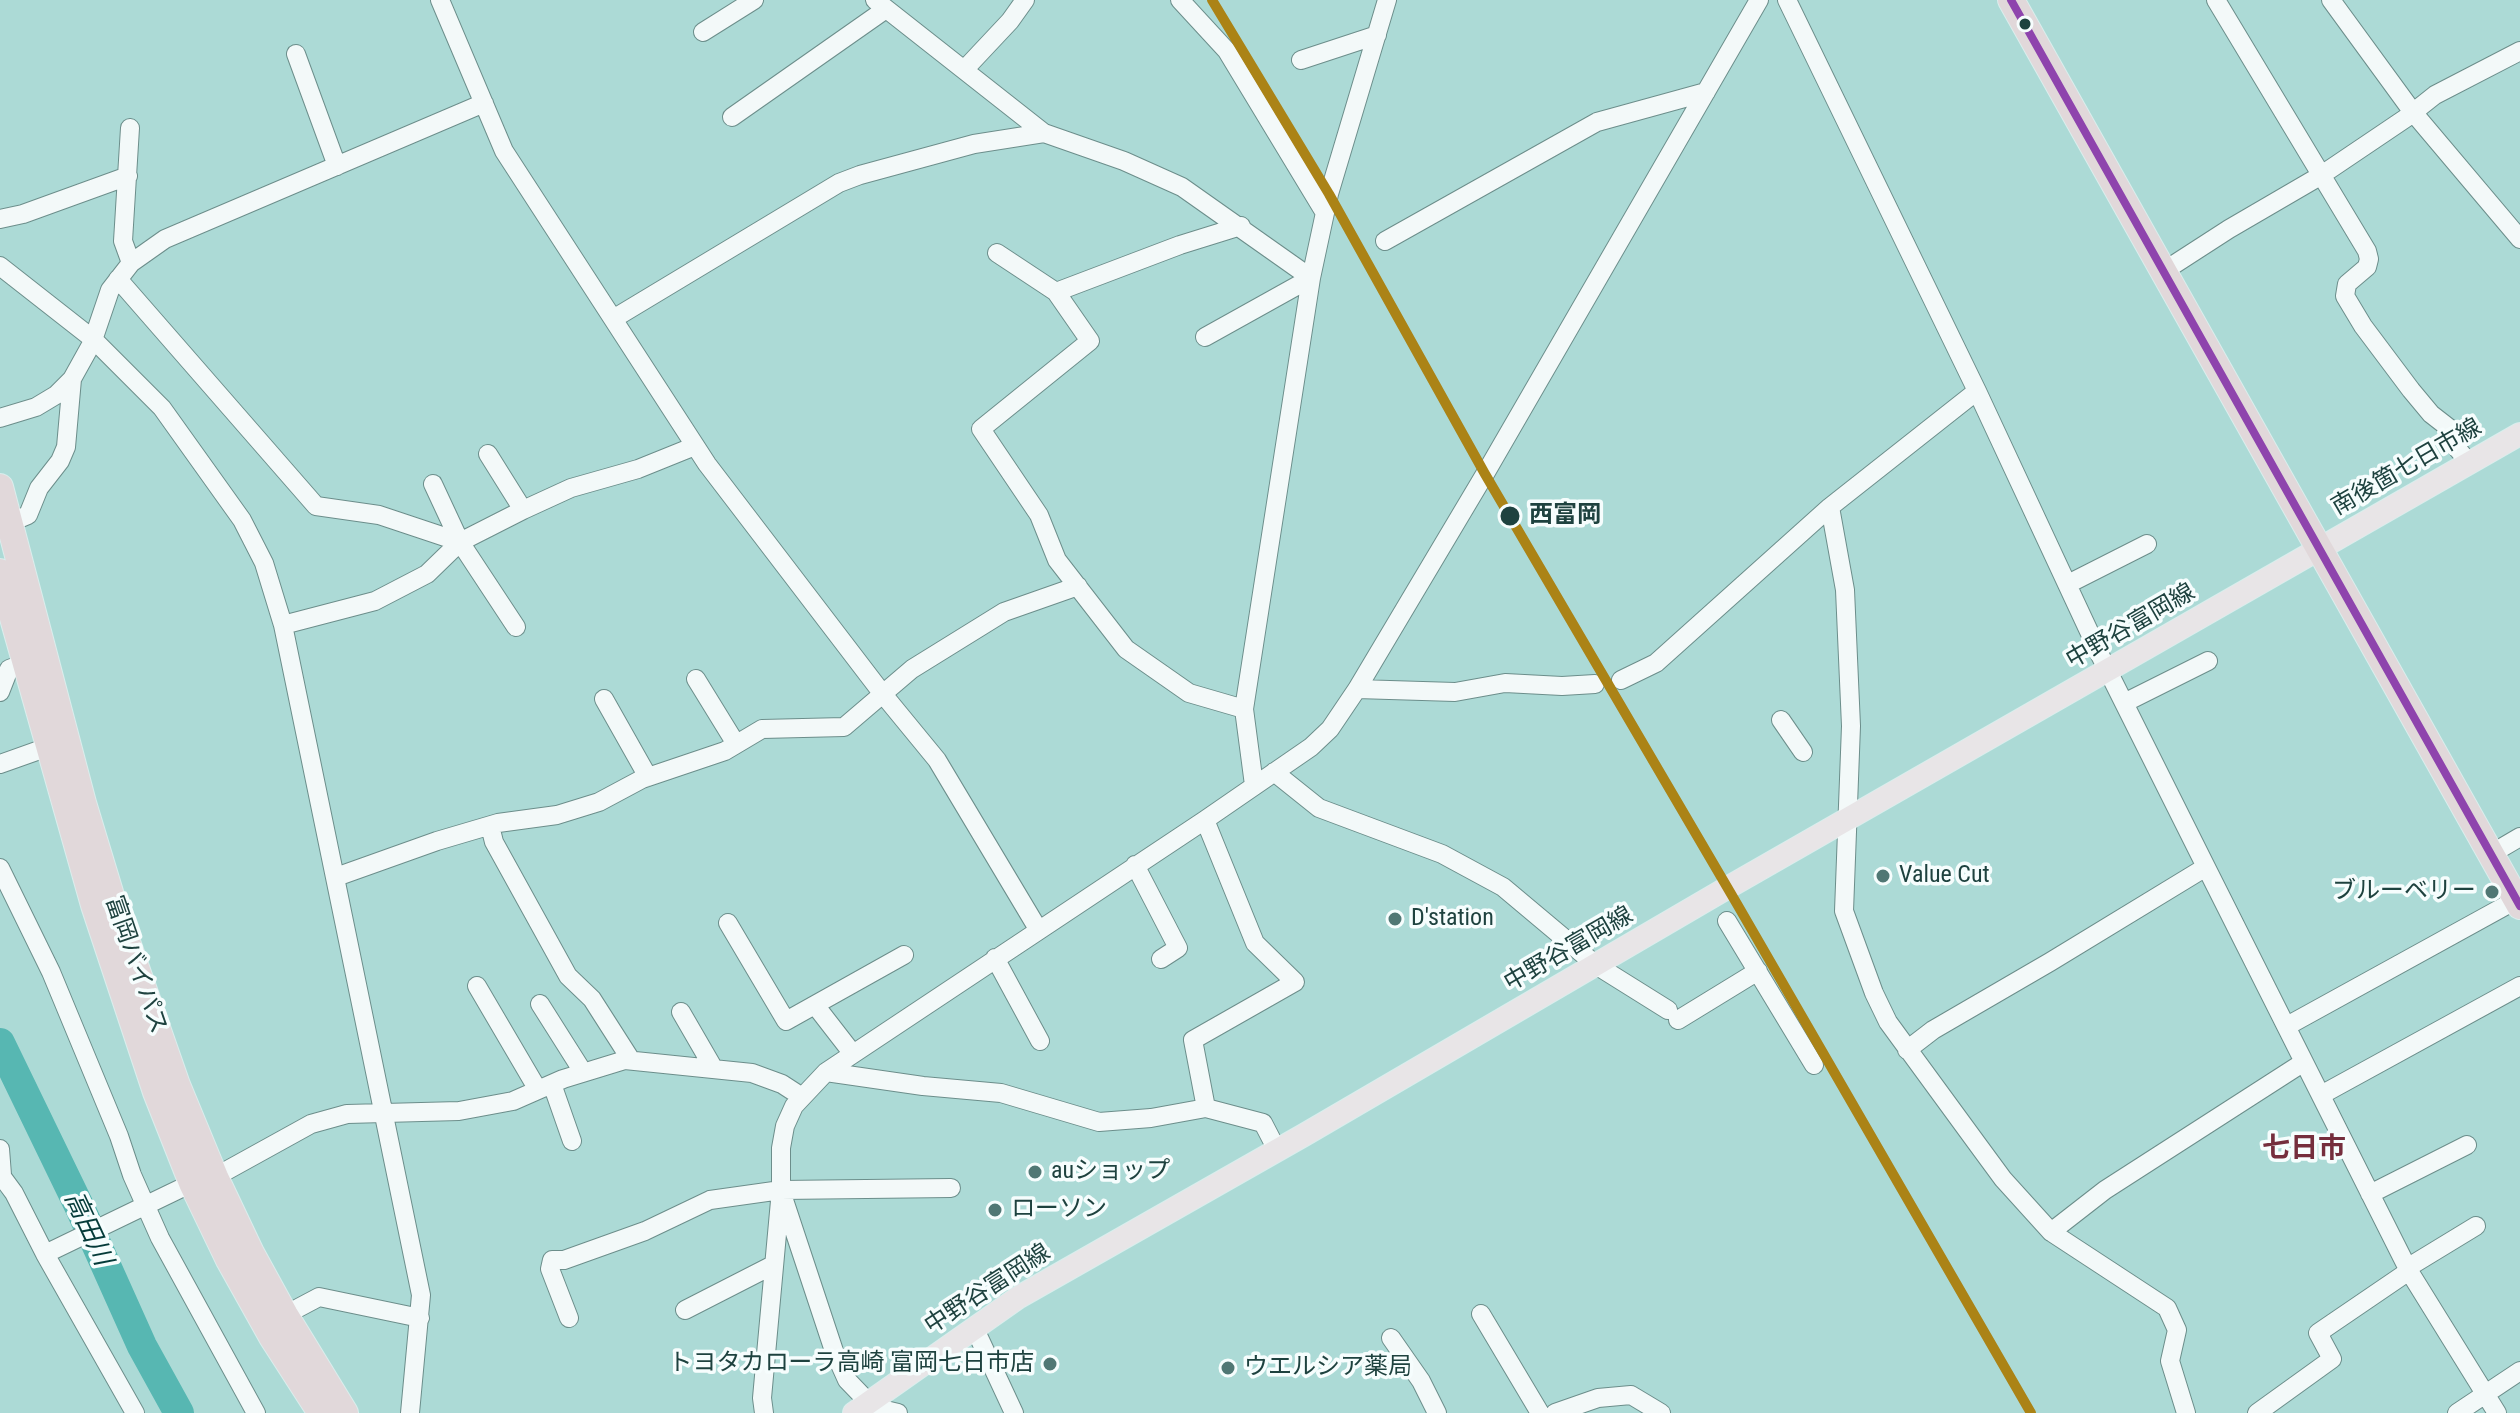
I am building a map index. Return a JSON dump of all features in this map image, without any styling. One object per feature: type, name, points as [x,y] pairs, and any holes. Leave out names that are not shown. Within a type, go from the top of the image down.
[{"type":"highway","points":[[2011,0],[2518,903]]},
{"type":"highway","name":"富岡バイパス","points":[[0,487],[83,803],[112,899],[168,1058],[204,1180],[250,1300],[321,1413]]},
{"type":"highway","name":"富岡バイパス","points":[[0,572],[90,891],[156,1092],[204,1180],[251,1253],[345,1413]]},
{"type":"main road","name":"南後箇七日市線","points":[[2320,548],[2520,434]]},
{"type":"main road","name":"中野谷富岡線","points":[[860,1408],[1019,1297],[2320,548]]},
{"type":"street","points":[[440,0],[504,151],[695,446],[882,693],[937,760],[1038,929]]},
{"type":"street","points":[[703,32],[754,0]]},
{"type":"street","points":[[964,70],[1010,21],[1025,0]]},
{"type":"street","points":[[1180,0],[1227,51],[1325,213]]},
{"type":"street","points":[[1254,785],[1244,709],[1311,278],[1353,108],[1387,0]]},
{"type":"street","points":[[764,1413],[762,1398],[785,1126],[802,1097],[826,1072],[1205,820],[1311,747],[1330,729],[1357,689],[1759,0]]},
{"type":"street","points":[[1787,0],[1977,391],[2108,671],[2370,1194],[2408,1269],[2497,1413]]},
{"type":"street","points":[[2216,0],[2367,251],[2367,267],[2347,284],[2345,296],[2363,326],[2411,390],[2431,414],[2449,428],[2457,448],[2469,463]]},
{"type":"street","points":[[2331,0],[2412,111],[2520,239]]},
{"type":"street","points":[[732,117],[881,4],[1044,133],[1124,161],[1182,187],[1311,278]]},
{"type":"street","points":[[1301,60],[1377,35]]},
{"type":"street","points":[[2164,271],[2320,176],[2435,95],[2520,51]]},
{"type":"street","points":[[296,54],[337,166]]},
{"type":"street","points":[[1385,241],[1597,122],[1706,92]]},
{"type":"street","points":[[0,418],[36,407],[56,395],[72,379],[93,339],[110,290],[131,263],[165,239],[484,103]]},
{"type":"street","points":[[130,128],[123,241],[131,263]]},
{"type":"street","points":[[613,319],[839,183],[974,144],[1044,133]]},
{"type":"street","points":[[0,219],[23,214],[128,176]]},
{"type":"street","points":[[1056,292],[1180,245],[1241,226]]},
{"type":"street","points":[[997,253],[1056,292],[1090,341],[981,429],[1039,515],[1057,560],[1126,649],[1189,693],[1244,709]]},
{"type":"street","points":[[0,266],[93,339],[162,408],[242,520],[264,563],[283,625],[421,1295],[410,1413]]},
{"type":"street","points":[[1205,337],[1311,278]]},
{"type":"street","points":[[118,279],[316,506],[379,515],[460,542]]},
{"type":"street","points":[[9,523],[28,515],[39,488],[60,461],[66,447],[72,379]]},
{"type":"street","points":[[1621,680],[1656,663],[1830,507],[1977,391]]},
{"type":"street","points":[[283,625],[375,601],[427,574],[460,542],[523,510],[571,488],[638,469],[695,446]]},
{"type":"street","points":[[488,454],[523,510]]},
{"type":"street","points":[[433,484],[460,542],[516,627]]},
{"type":"street","points":[[1830,507],[1845,590],[1851,726],[1844,911],[1874,993],[1888,1022],[1907,1050],[2003,1179],[2051,1232],[2167,1308],[2177,1330],[2170,1361],[2186,1413]]},
{"type":"street","points":[[2068,584],[2147,544]]},
{"type":"street","points":[[336,877],[437,841],[599,802],[648,777],[725,751],[762,729],[844,727],[912,669],[1004,612],[1078,586]]},
{"type":"street","points":[[2124,703],[2208,661]]},
{"type":"street","points":[[0,692],[9,669],[25,663]]},
{"type":"street","points":[[696,679],[736,744]]},
{"type":"street","points":[[1357,689],[1455,692],[1505,683],[1595,684]]},
{"type":"street","points":[[604,699],[648,777]]},
{"type":"street","points":[[1781,720],[1803,752]]},
{"type":"street","points":[[0,764],[48,747]]},
{"type":"street","points":[[1274,772],[1319,808],[1442,854],[1503,887],[1596,965],[1673,1015],[1758,971]]},
{"type":"street","points":[[1205,820],[1255,943],[1295,982],[1193,1040],[1206,1108]]},
{"type":"street","points":[[490,826],[494,842],[568,976],[592,999],[631,1060]]},
{"type":"street","points":[[2491,854],[2520,837]]},
{"type":"street","points":[[1135,865],[1178,948],[1161,959]]},
{"type":"street","points":[[1907,1050],[1933,1030],[2206,867]]},
{"type":"street","points":[[0,868],[51,972],[160,1238],[256,1413]]},
{"type":"street","points":[[2287,1026],[2518,903]]},
{"type":"street","points":[[1727,921],[1814,1065]]},
{"type":"street","points":[[728,923],[786,1021],[904,955]]},
{"type":"street","points":[[995,958],[1040,1041]]},
{"type":"street","points":[[477,986],[545,1087],[572,1141]]},
{"type":"street","points":[[2321,1095],[2520,986]]},
{"type":"street","points":[[540,1004],[583,1072]]},
{"type":"street","points":[[815,1005],[853,1054]]},
{"type":"street","points":[[681,1012],[714,1069]]},
{"type":"street","points":[[50,1252],[204,1180],[311,1124],[347,1114],[459,1111],[513,1101],[583,1072],[625,1060],[752,1073],[782,1084],[802,1097]]},
{"type":"street","points":[[2051,1232],[2105,1190],[2304,1062]]},
{"type":"street","points":[[826,1072],[1001,1093],[1099,1122],[1151,1118],[1206,1108],[1263,1123],[1277,1150]]},
{"type":"street","points":[[2370,1194],[2467,1145]]},
{"type":"street","points":[[0,1149],[1,1175],[50,1252],[135,1413]]},
{"type":"street","points":[[569,1318],[550,1269],[552,1260],[564,1260],[645,1231],[710,1200],[781,1190],[951,1188]]},
{"type":"street","points":[[781,1190],[841,1367],[860,1408],[898,1413]]},
{"type":"street","points":[[2257,1413],[2332,1359],[2318,1333],[2408,1269],[2476,1226]]},
{"type":"street","points":[[685,1310],[773,1265]]},
{"type":"street","points":[[285,1315],[319,1297],[420,1318]]},
{"type":"street","points":[[1481,1314],[1540,1413]]},
{"type":"street","points":[[974,1327],[1012,1412]]},
{"type":"street","points":[[1391,1338],[1421,1381],[1437,1413]]},
{"type":"street","points":[[2457,1413],[2520,1371]]},
{"type":"street","points":[[1555,1413],[1598,1398],[1631,1395],[1661,1413]]},
{"type":"waterway","name":"高田川","points":[[0,1043],[81,1210],[142,1346],[179,1413]]},
{"type":"transit line","points":[[1212,0],[1329,194],[1485,474],[2031,1413]]},
{"type":"transit line","points":[[2011,0],[2520,906]]},
{"type":"place","name":"西富岡","points":[[1510,516]]},
{"type":"place","name":"Value Cut","points":[[1883,876]]},
{"type":"place","name":"ブルーベリー","points":[[2492,892]]},
{"type":"place","name":"D'station","points":[[1395,919]]},
{"type":"place","name":"auショップ","points":[[1035,1172]]},
{"type":"place","name":"ローソン","points":[[995,1210]]},
{"type":"place","name":"トヨタカローラ高崎 富岡七日市店","points":[[1050,1364]]},
{"type":"place","name":"ウエルシア薬局","points":[[1228,1368]]},
{"type":"district","name":"七日市","points":[[2304,1150]]}]
